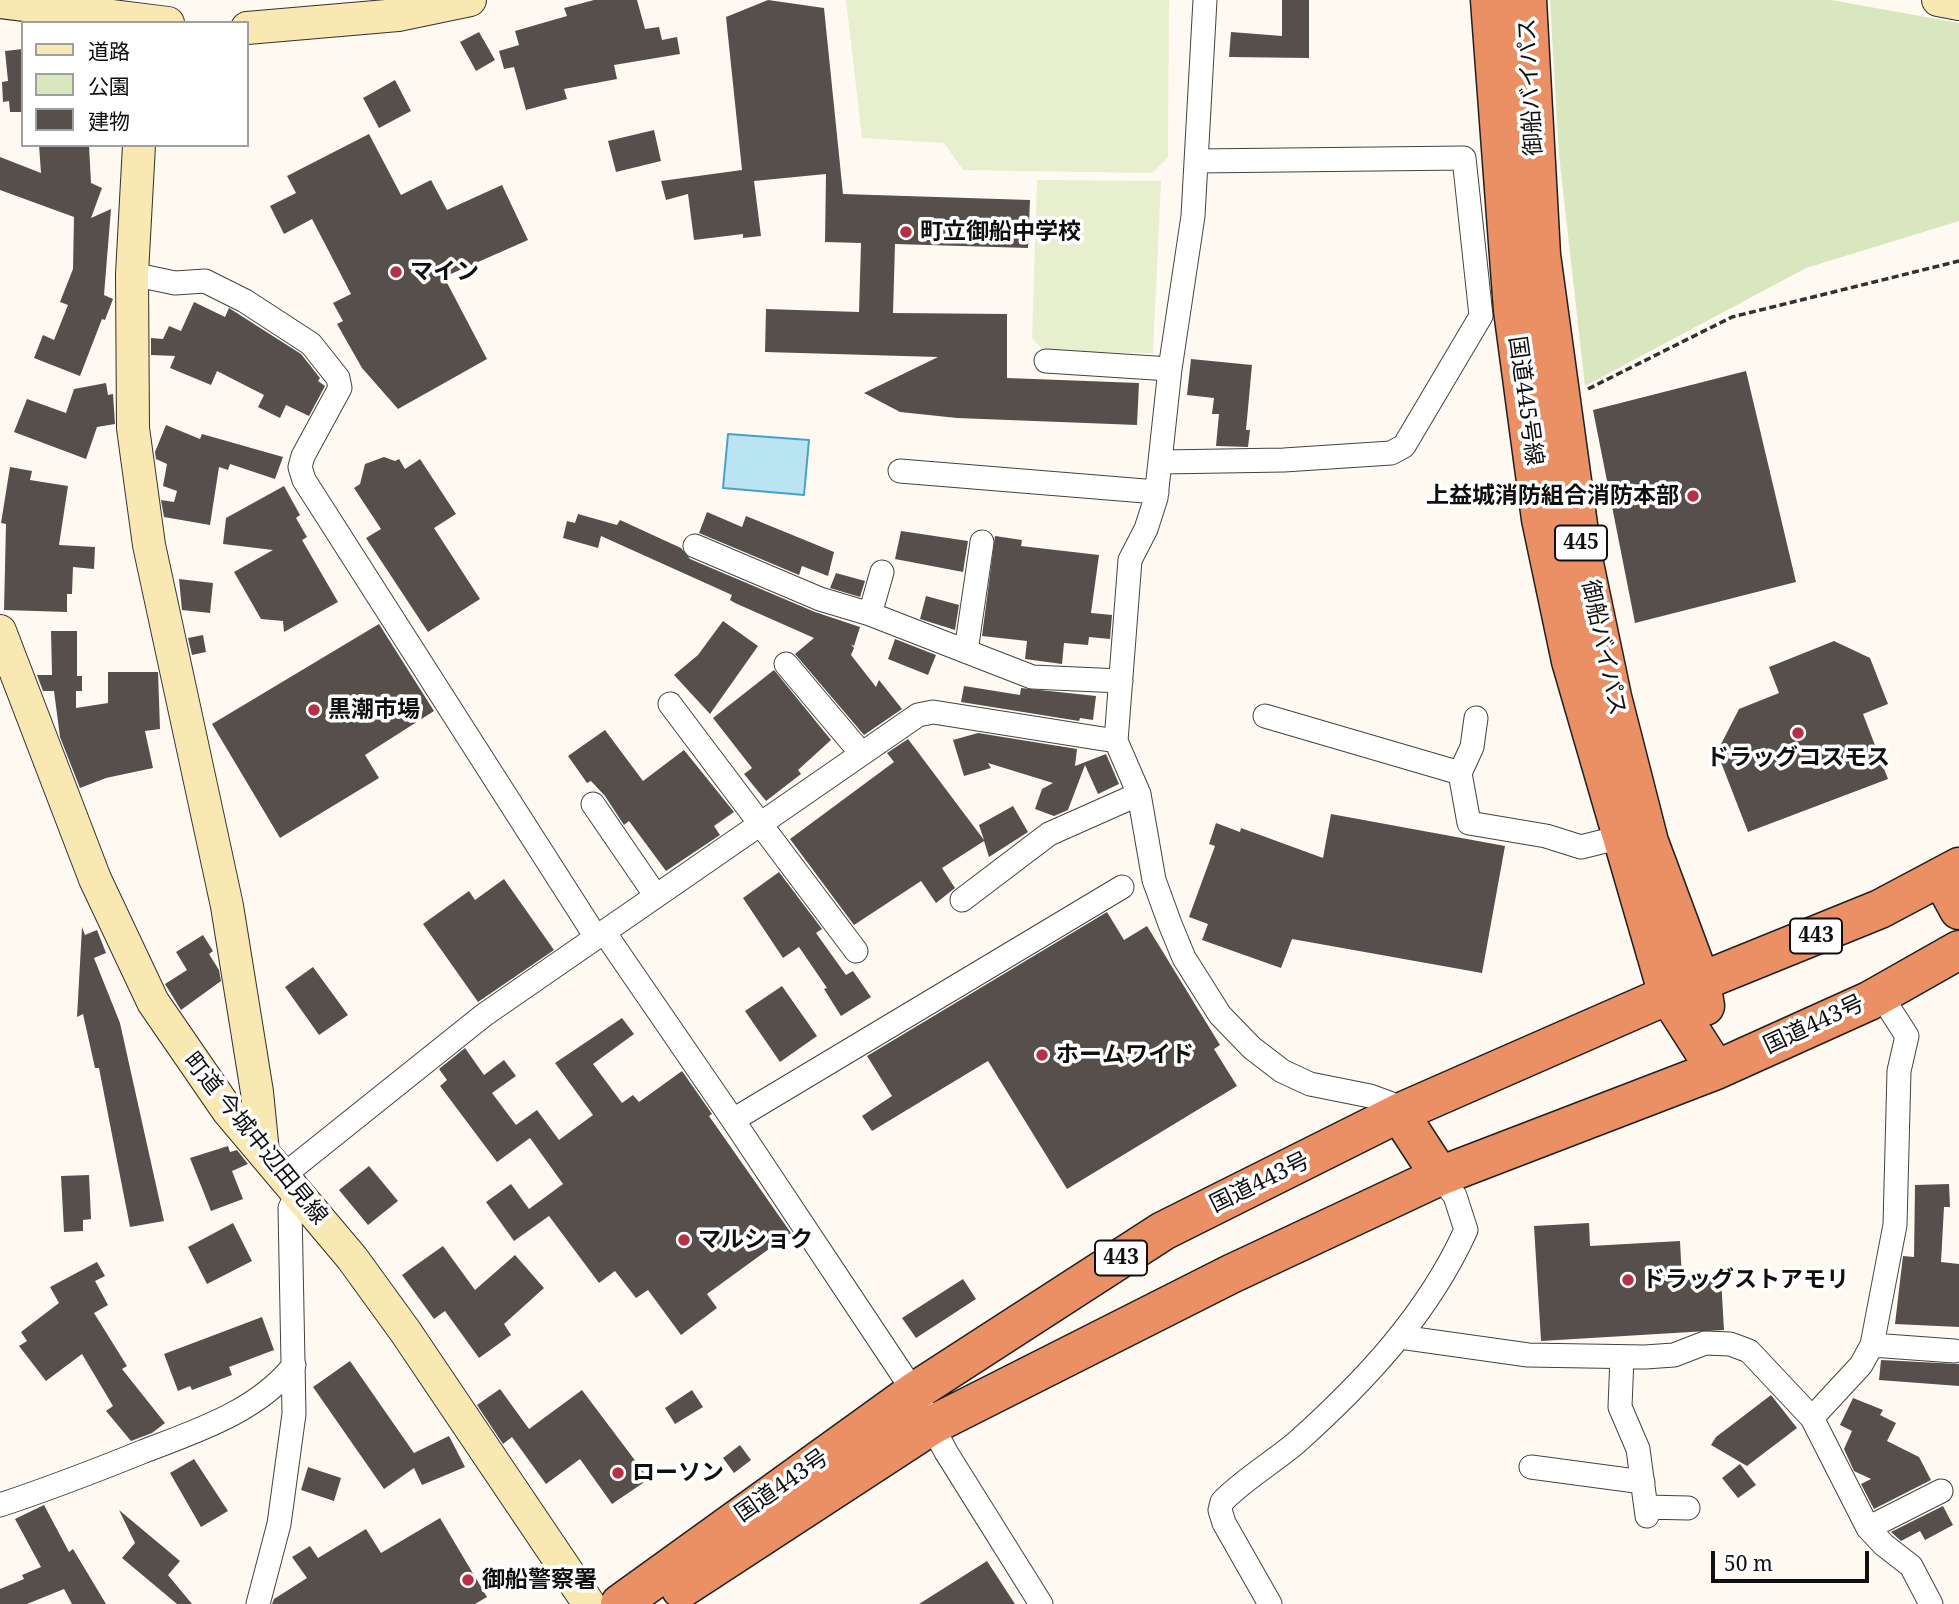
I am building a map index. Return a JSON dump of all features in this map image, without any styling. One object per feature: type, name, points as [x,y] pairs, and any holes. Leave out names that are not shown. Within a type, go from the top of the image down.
[{"type":"highway","name":"国道445号線","points":[[1490,0],[1497,313],[1571,661],[1621,837],[1684,988]]},
{"type":"highway","name":"御船バイパス","points":[[1527,0],[1541,255],[1583,554],[1612,697],[1684,988],[1716,1070]]},
{"type":"highway","name":"国道443号","points":[[657,1604],[1163,1231],[1399,1113],[1684,988],[1880,909],[1950,872]]},
{"type":"highway","points":[[1950,872],[1959,910]]},
{"type":"highway","name":"国道443号","points":[[620,1604],[923,1408],[1231,1274],[1440,1176],[1716,1070],[1880,994],[1959,950]]},
{"type":"highway","points":[[1399,1113],[1440,1176]]},
{"type":"street","points":[[248,28],[398,15],[470,0]]},
{"type":"street","points":[[1205,0],[1193,216],[1170,369],[1157,492],[1146,530],[1130,560],[1116,740],[1139,794],[1146,841],[1162,902],[1184,958],[1220,1015],[1252,1048],[1282,1071],[1310,1084],[1370,1096],[1389,1103],[1399,1113]]},
{"type":"street","points":[[1938,0],[1959,4]]},
{"type":"street","points":[[0,2],[152,17]]},
{"type":"street","points":[[139,147],[132,274],[133,428],[149,545],[227,906],[257,1092],[290,1208],[294,1414],[283,1497],[258,1604]]},
{"type":"street","points":[[1162,462],[1284,460],[1391,453],[1404,446],[1497,313],[1464,158],[1197,161]]},
{"type":"street","points":[[132,274],[175,284],[205,281],[235,296],[293,329],[312,344],[338,379],[340,388],[303,456],[300,467],[304,480],[600,935],[733,1120],[923,1408],[1041,1604]]},
{"type":"street","points":[[1046,361],[1170,369]]},
{"type":"street","points":[[900,471],[1157,492]]},
{"type":"street","points":[[966,651],[982,542]]},
{"type":"street","points":[[695,546],[820,599],[870,614],[1032,677],[1121,681]]},
{"type":"street","points":[[870,614],[882,572]]},
{"type":"street","name":"町道 今城中辺田見線","points":[[0,631],[95,878],[153,1002],[190,1059],[405,1331],[589,1604]]},
{"type":"street","points":[[786,664],[861,753]]},
{"type":"street","points":[[670,704],[856,951]]},
{"type":"street","points":[[282,1173],[484,1015],[861,753],[925,712],[1116,740]]},
{"type":"street","points":[[1265,716],[1460,773]]},
{"type":"street","points":[[1476,718],[1472,747],[1460,773],[1469,822],[1546,836],[1581,847],[1621,837]]},
{"type":"street","points":[[962,900],[1049,834],[1139,794]]},
{"type":"street","points":[[593,804],[656,896]]},
{"type":"street","points":[[733,1120],[1122,887]]},
{"type":"street","points":[[1812,1418],[1861,1365],[1872,1345],[1895,1225],[1899,1071],[1907,1035],[1880,994]]},
{"type":"street","points":[[1270,1604],[1229,1534],[1220,1510],[1222,1502],[1296,1442],[1355,1387],[1400,1337],[1466,1230],[1455,1196],[1440,1176]]},
{"type":"street","points":[[1400,1337],[1528,1355],[1674,1355],[1705,1343],[1730,1344],[1749,1351],[1768,1368],[1812,1418],[1868,1528],[1884,1545],[1911,1566],[1931,1604]]},
{"type":"street","points":[[1872,1345],[1954,1351]]},
{"type":"street","points":[[1622,1357],[1620,1407],[1638,1449],[1647,1511],[1688,1508]]},
{"type":"street","points":[[0,1505],[52,1488],[194,1433],[266,1393],[294,1365]]},
{"type":"street","points":[[1531,1467],[1643,1482]]},
{"type":"street","points":[[1868,1528],[1941,1492]]},
{"type":"path","points":[[1560,399],[1588,388],[1732,317],[1959,261]]},
{"type":"green space","points":[[846,0],[1169,0],[1168,157],[1152,173],[963,170],[944,143],[862,138]]},
{"type":"green space","points":[[1550,0],[1831,0],[1959,23],[1959,221],[1806,268],[1585,386],[1559,155]]},
{"type":"green space","points":[[1037,180],[1161,181],[1153,353],[1045,352],[1032,338]]},
{"type":"water","points":[[728,434],[809,440],[804,495],[723,488]]},
{"type":"building","points":[[594,0],[637,0],[645,29],[659,27],[662,40],[677,37],[680,54],[614,65],[617,79],[564,89],[567,99],[526,110],[514,67],[504,69],[499,51],[519,45],[515,31],[567,16],[564,8]]},
{"type":"building","points":[[768,0],[824,8],[843,194],[1030,200],[1028,248],[895,244],[893,313],[1007,314],[1007,378],[1139,383],[1137,425],[957,418],[900,412],[864,393],[938,357],[765,352],[766,309],[859,312],[861,243],[825,242],[826,174],[754,181],[761,236],[743,238],[743,234],[694,240],[688,194],[666,200],[661,181],[742,170],[726,17]]},
{"type":"building","points":[[1282,0],[1309,0],[1309,58],[1229,57],[1231,32],[1282,36]]},
{"type":"building","points":[[479,32],[495,60],[476,71],[460,42]]},
{"type":"building","points":[[21,49],[21,112],[10,112],[9,101],[3,102],[2,82],[8,81],[5,51]]},
{"type":"building","points":[[395,80],[411,111],[379,128],[363,98]]},
{"type":"building","points":[[654,130],[661,161],[616,172],[608,141]]},
{"type":"building","points":[[369,134],[401,195],[431,180],[447,210],[502,185],[528,240],[444,277],[487,359],[398,409],[362,368],[337,324],[343,321],[333,303],[351,294],[312,219],[284,234],[270,206],[296,193],[287,176]]},
{"type":"building","points":[[39,147],[89,147],[91,183],[102,188],[91,218],[111,209],[104,295],[113,299],[105,320],[102,319],[80,376],[34,358],[43,335],[54,340],[68,305],[60,302],[73,269],[74,217],[0,190],[0,157],[41,173]]},
{"type":"building","points":[[194,302],[225,317],[229,308],[301,354],[320,378],[318,381],[325,386],[309,416],[286,405],[280,418],[258,407],[264,395],[217,371],[211,385],[170,368],[175,356],[151,355],[151,338],[163,339],[169,326],[181,331]]},
{"type":"building","points":[[1191,359],[1252,365],[1246,430],[1250,430],[1248,447],[1216,446],[1219,414],[1212,414],[1214,398],[1187,395]]},
{"type":"building","name":"上益城消防組合消防本部","points":[[1746,371],[1796,582],[1635,623],[1593,410]]},
{"type":"building","points":[[106,383],[108,395],[113,394],[115,424],[97,427],[86,459],[14,432],[27,399],[66,413],[74,389]]},
{"type":"building","points":[[166,425],[200,439],[202,434],[283,457],[275,479],[230,464],[228,470],[219,467],[210,525],[164,517],[161,500],[174,502],[177,491],[163,486],[167,464],[156,459],[155,452]]},
{"type":"building","points":[[384,457],[395,461],[399,459],[405,469],[420,459],[456,514],[434,528],[480,599],[428,632],[366,538],[381,529],[354,488],[360,484],[365,464]]},
{"type":"building","points":[[10,467],[32,471],[30,480],[68,486],[59,545],[95,547],[94,569],[73,567],[72,594],[67,594],[67,612],[4,610],[6,524],[1,523]]},
{"type":"building","points":[[284,486],[300,515],[296,518],[307,537],[302,540],[338,602],[284,632],[283,621],[261,619],[234,572],[273,550],[223,544],[226,518]]},
{"type":"building","points":[[707,512],[742,527],[746,516],[834,552],[828,576],[802,566],[799,575],[699,533]]},
{"type":"building","points":[[578,514],[617,525],[620,520],[681,548],[690,559],[815,612],[860,627],[854,646],[851,644],[854,648],[851,655],[876,687],[879,680],[902,709],[864,735],[795,654],[814,638],[735,603],[730,600],[732,595],[601,536],[598,548],[563,538],[567,521],[575,523]]},
{"type":"building","points":[[901,531],[968,541],[963,572],[895,559]]},
{"type":"building","points":[[995,536],[1022,540],[1021,546],[1099,555],[1091,613],[1112,615],[1110,639],[1089,637],[1088,645],[1064,643],[1062,664],[1025,659],[1027,641],[982,636]]},
{"type":"building","points":[[836,573],[865,581],[860,597],[830,588]]},
{"type":"building","points":[[179,579],[213,583],[210,613],[182,610]]},
{"type":"building","points":[[926,596],[959,605],[955,630],[920,619]]},
{"type":"building","points":[[723,621],[758,646],[710,714],[674,675],[698,655]]},
{"type":"building","points":[[379,624],[434,711],[365,755],[379,778],[280,838],[212,724]]},
{"type":"building","points":[[51,631],[77,631],[77,676],[82,676],[82,691],[76,691],[76,708],[108,703],[108,672],[158,672],[160,729],[145,731],[153,768],[106,778],[80,788],[60,737],[54,691],[43,691],[37,675],[52,675]]},
{"type":"building","points":[[203,635],[206,652],[192,655],[188,638]]},
{"type":"building","points":[[895,639],[936,655],[928,675],[888,659]]},
{"type":"building","name":"ドラッグコスモス","points":[[1834,641],[1870,658],[1888,704],[1863,714],[1888,779],[1748,832],[1717,752],[1739,709],[1779,693],[1769,667]]},
{"type":"building","points":[[774,670],[831,740],[798,770],[801,774],[766,801],[744,774],[752,768],[713,718]]},
{"type":"building","points":[[964,686],[1020,695],[1021,688],[1096,696],[1093,720],[1080,718],[1079,721],[961,702]]},
{"type":"building","points":[[605,730],[643,781],[684,750],[734,812],[714,826],[720,835],[666,871],[629,821],[624,825],[605,796],[591,781],[587,783],[568,756]]},
{"type":"building","points":[[978,733],[1077,749],[1075,766],[1106,754],[1119,784],[1098,794],[1085,765],[1068,810],[1054,816],[1035,809],[1042,789],[1053,783],[988,763],[991,768],[964,776],[953,740]]},
{"type":"building","points":[[908,739],[984,840],[979,825],[1013,806],[1028,832],[989,857],[984,841],[942,868],[955,888],[936,903],[921,881],[854,925],[790,839],[894,762],[887,753]]},
{"type":"building","points":[[1331,814],[1505,846],[1482,973],[1292,939],[1281,968],[1202,940],[1208,924],[1189,917],[1215,846],[1209,844],[1216,823],[1240,832],[1241,828],[1323,858]]},
{"type":"building","points":[[779,872],[822,929],[816,933],[846,975],[853,971],[871,997],[841,1016],[824,989],[827,988],[799,947],[783,958],[743,898]]},
{"type":"building","points":[[504,879],[554,950],[478,1002],[423,924],[469,891],[475,900]]},
{"type":"building","name":"ホームワイド","points":[[1107,912],[1124,940],[1147,926],[1220,1045],[1214,1049],[1237,1086],[1067,1189],[988,1061],[872,1131],[862,1116],[892,1096],[867,1056]]},
{"type":"building","points":[[82,927],[85,935],[97,930],[106,953],[94,958],[120,1023],[164,1221],[130,1227],[99,1068],[95,1068],[83,1014],[77,1017]]},
{"type":"building","points":[[203,935],[213,951],[209,954],[219,970],[221,981],[181,1010],[165,984],[187,970],[176,952]]},
{"type":"building","points":[[313,967],[348,1015],[319,1035],[285,987]]},
{"type":"building","points":[[782,986],[817,1036],[780,1062],[745,1011]]},
{"type":"building","points":[[622,1018],[634,1034],[593,1064],[622,1103],[633,1095],[639,1102],[682,1071],[712,1114],[709,1116],[791,1233],[707,1294],[717,1308],[681,1335],[648,1290],[636,1298],[615,1271],[599,1283],[549,1216],[514,1241],[486,1202],[511,1184],[529,1209],[563,1184],[530,1138],[497,1162],[440,1086],[447,1080],[439,1069],[465,1048],[484,1075],[504,1060],[516,1076],[492,1093],[516,1125],[537,1110],[559,1140],[593,1115],[555,1063]]},
{"type":"building","points":[[228,1146],[230,1152],[237,1150],[248,1164],[232,1171],[243,1199],[211,1211],[190,1158]]},
{"type":"building","points":[[369,1166],[398,1201],[368,1225],[339,1190]]},
{"type":"building","points":[[89,1175],[91,1219],[83,1220],[83,1231],[64,1232],[61,1176]]},
{"type":"building","points":[[1949,1184],[1950,1207],[1944,1207],[1941,1262],[1959,1264],[1959,1327],[1895,1324],[1903,1256],[1914,1257],[1915,1185]]},
{"type":"building","points":[[233,1223],[252,1261],[207,1284],[188,1247]]},
{"type":"building","points":[[1589,1223],[1590,1246],[1680,1241],[1682,1280],[1721,1278],[1724,1330],[1541,1341],[1534,1226]]},
{"type":"building","points":[[443,1246],[475,1290],[515,1255],[544,1288],[504,1324],[511,1335],[479,1358],[445,1311],[434,1319],[402,1275]]},
{"type":"building","points":[[97,1262],[105,1276],[95,1281],[108,1305],[94,1313],[127,1366],[122,1369],[165,1423],[152,1433],[131,1441],[106,1411],[113,1406],[82,1354],[46,1381],[19,1346],[27,1341],[21,1332],[59,1303],[50,1287]]},
{"type":"building","points":[[963,1279],[976,1299],[916,1338],[902,1318]]},
{"type":"building","points":[[262,1317],[274,1350],[229,1367],[232,1375],[192,1390],[190,1386],[178,1391],[164,1354]]},
{"type":"building","points":[[1881,1360],[1959,1364],[1959,1386],[1879,1380]]},
{"type":"building","points":[[350,1361],[414,1453],[449,1436],[465,1467],[422,1485],[414,1468],[384,1489],[313,1387]]},
{"type":"building","points":[[500,1389],[529,1429],[582,1390],[649,1479],[612,1504],[580,1459],[546,1484],[512,1437],[503,1444],[477,1405]]},
{"type":"building","points":[[692,1390],[703,1407],[675,1424],[665,1408]]},
{"type":"building","points":[[1771,1395],[1797,1428],[1747,1466],[1711,1445],[1716,1437]]},
{"type":"building","points":[[1853,1398],[1883,1410],[1880,1415],[1896,1423],[1887,1441],[1919,1457],[1931,1480],[1874,1509],[1861,1484],[1871,1479],[1854,1471],[1844,1449],[1852,1431],[1840,1425]]},
{"type":"building","points":[[740,1445],[751,1460],[734,1473],[723,1458]]},
{"type":"building","points":[[194,1459],[228,1511],[201,1527],[170,1473]]},
{"type":"building","points":[[1740,1464],[1756,1485],[1738,1498],[1722,1478]]},
{"type":"building","points":[[308,1467],[341,1478],[334,1501],[301,1490]]},
{"type":"building","points":[[44,1505],[69,1552],[73,1549],[106,1604],[72,1604],[64,1589],[27,1604],[0,1604],[0,1589],[24,1579],[22,1575],[41,1567],[15,1519]]},
{"type":"building","points":[[1943,1506],[1953,1525],[1925,1540],[1920,1531],[1901,1541],[1891,1532]]},
{"type":"building","points":[[119,1510],[180,1561],[168,1575],[192,1604],[177,1604],[122,1558],[135,1543]]},
{"type":"building","points":[[440,1518],[487,1597],[475,1604],[272,1604],[274,1599],[307,1578],[292,1557],[310,1546],[318,1558],[366,1529],[381,1553]]},
{"type":"building","points":[[987,1561],[1015,1604],[919,1604]]},
{"type":"place","name":"町立御船中学校","points":[[906,232]]},
{"type":"place","name":"マイン","points":[[396,272]]},
{"type":"place","name":"上益城消防組合消防本部","points":[[1693,496]]},
{"type":"place","name":"黒潮市場","points":[[314,710]]},
{"type":"place","name":"ドラッグコスモス","points":[[1798,733]]},
{"type":"place","name":"ホームワイド","points":[[1042,1055]]},
{"type":"place","name":"マルショク","points":[[684,1240]]},
{"type":"place","name":"ドラッグストアモリ","points":[[1628,1280]]},
{"type":"place","name":"ローソン","points":[[618,1473]]},
{"type":"place","name":"御船警察署","points":[[468,1580]]}]
